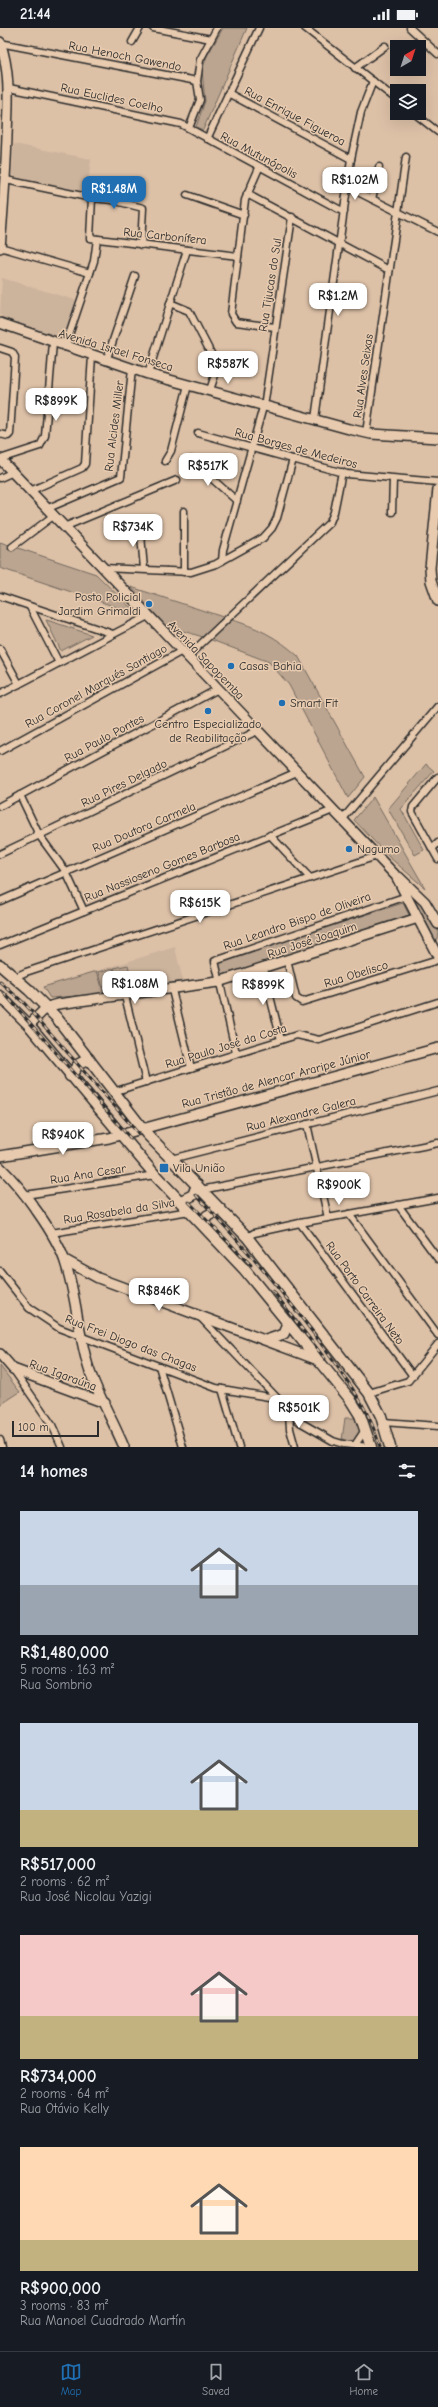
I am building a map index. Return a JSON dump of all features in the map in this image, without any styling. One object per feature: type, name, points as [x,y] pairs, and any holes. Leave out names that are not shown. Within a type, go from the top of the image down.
[{"type":"main road","points":[[0,965],[47,1008],[89,1059],[142,1128],[247,1237],[369,1393],[382,1422],[390,1447]]},
{"type":"main road","points":[[0,996],[29,1025],[120,1135],[244,1269],[350,1399],[365,1428],[371,1447]]},
{"type":"main road","points":[[70,1076],[78,1064],[89,1059]]},
{"type":"main road","points":[[181,1201],[192,1195],[199,1187]]},
{"type":"main road","points":[[203,1224],[207,1216],[220,1209]]},
{"type":"street","points":[[132,42],[140,28]]},
{"type":"street","points":[[153,28],[211,39]]},
{"type":"street","points":[[189,128],[200,100],[197,81],[200,60],[217,28]]},
{"type":"street","points":[[207,140],[259,28]]},
{"type":"street","points":[[305,28],[390,94]]},
{"type":"street","points":[[410,28],[438,54]]},
{"type":"street","points":[[0,43],[6,62],[9,88],[4,118],[3,150],[6,180],[0,247],[90,273]]},
{"type":"street","name":"Rua Henoch Gawendo","points":[[0,43],[197,81]]},
{"type":"street","points":[[356,68],[385,46]]},
{"type":"street","points":[[315,419],[352,159],[361,112],[373,81]]},
{"type":"street","name":"Rua Euclides Coelho","points":[[9,88],[181,124],[207,140]]},
{"type":"street","name":"Rua Enrique Figueroa","points":[[228,93],[352,159]]},
{"type":"street","points":[[423,120],[438,132]]},
{"type":"street","name":"Rua Mutunópolis","points":[[207,140],[344,212]]},
{"type":"street","name":"Rua Alves Seixas","points":[[366,432],[406,157]]},
{"type":"street","points":[[372,199],[379,167]]},
{"type":"street","points":[[259,168],[247,194],[238,256],[232,318],[236,322],[275,327]]},
{"type":"street","points":[[6,180],[92,198],[112,200],[143,208],[141,245]]},
{"type":"street","points":[[348,187],[438,232]]},
{"type":"street","points":[[247,194],[292,216],[389,270]]},
{"type":"street","points":[[188,195],[244,215]]},
{"type":"street","name":"Rua Carbonífera","points":[[92,198],[90,238],[238,256]]},
{"type":"street","name":"Rua Tijucas do Sul","points":[[222,561],[251,448],[264,405],[292,216]]},
{"type":"street","points":[[65,347],[90,273],[98,239]]},
{"type":"street","points":[[148,374],[187,250]]},
{"type":"street","points":[[106,361],[134,276]]},
{"type":"street","points":[[170,303],[189,311],[216,363],[217,369],[210,390]]},
{"type":"street","name":"Avenida Israel Fonseca","points":[[0,323],[53,343],[148,374],[315,419],[366,432],[438,438]]},
{"type":"street","points":[[0,459],[40,446],[43,443],[45,436],[53,343]]},
{"type":"street","points":[[0,348],[14,353],[15,357],[10,434],[8,436],[0,434]]},
{"type":"street","points":[[30,491],[82,468],[85,464],[92,356]]},
{"type":"street","name":"Rua Alcides Miller","points":[[46,509],[121,477],[132,369]]},
{"type":"street","points":[[165,461],[171,451],[188,385]]},
{"type":"street","name":"Rua Borges de Medeiros","points":[[198,434],[342,472],[393,479],[438,482]]},
{"type":"street","name":"Avenida Sapopemba","points":[[0,459],[11,473],[30,491],[396,876],[438,957]]},
{"type":"street","points":[[103,568],[184,572],[200,571],[222,561],[269,533],[276,518],[293,459]]},
{"type":"street","points":[[191,460],[237,501]]},
{"type":"street","name":"Rua Coronel Marqués Santiago","points":[[0,751],[184,654],[330,522],[334,512],[342,472]]},
{"type":"street","points":[[0,478],[11,473]]},
{"type":"street","points":[[392,512],[393,479]]},
{"type":"street","points":[[64,527],[177,480]]},
{"type":"street","points":[[438,489],[431,581],[438,601]]},
{"type":"street","points":[[184,511],[184,572]]},
{"type":"street","points":[[12,547],[53,516]]},
{"type":"street","points":[[140,524],[144,569]]},
{"type":"street","points":[[0,596],[113,634]]},
{"type":"street","points":[[30,607],[59,663]]},
{"type":"street","points":[[0,694],[148,616]]},
{"type":"street","points":[[0,649],[19,684]]},
{"type":"street","name":"Rua Paulo Pontes","points":[[0,806],[218,689]]},
{"type":"street","points":[[342,820],[438,706]]},
{"type":"street","name":"Rua Pires Delgado","points":[[0,854],[257,731]]},
{"type":"street","name":"Rua Doutora Carmela","points":[[0,901],[297,772]]},
{"type":"street","points":[[438,777],[412,809],[438,859]]},
{"type":"street","points":[[20,795],[39,836],[66,872],[84,911]]},
{"type":"street","name":"Rua Nassioseno Gomes Barbosa","points":[[0,945],[333,810]]},
{"type":"street","points":[[270,835],[310,878]]},
{"type":"street","points":[[432,849],[438,843]]},
{"type":"street","points":[[15,978],[26,972],[376,856]]},
{"type":"street","name":"Avenida Sapopemba","points":[[396,876],[401,878],[425,902],[438,923]]},
{"type":"street","points":[[408,899],[415,898],[425,902]]},
{"type":"street","name":"Rua Leandro Bispo de Oliveira","points":[[218,982],[214,962],[216,960],[408,899]]},
{"type":"street","name":"Rua José Joaquim","points":[[29,1025],[47,1008],[58,1004],[172,990],[218,982],[418,918]]},
{"type":"street","points":[[429,938],[438,946]]},
{"type":"street","name":"Rua Obelisco","points":[[287,960],[296,998],[302,1002],[438,960]]},
{"type":"street","points":[[263,968],[281,1040]]},
{"type":"street","points":[[218,982],[236,1054]]},
{"type":"street","points":[[172,990],[191,1068]]},
{"type":"street","points":[[125,996],[146,1082]]},
{"type":"street","name":"Rua Paulo José da Costa","points":[[113,1092],[297,1035],[319,1040],[438,1002]]},
{"type":"street","name":"Rua Tristão de Alencar Araripe Júnior","points":[[0,1156],[120,1135],[438,1048]]},
{"type":"street","name":"Rua Alexandre Galera","points":[[171,1159],[438,1091]]},
{"type":"street","points":[[307,1124],[318,1167],[328,1218]]},
{"type":"street","points":[[199,1187],[318,1167],[438,1143]]},
{"type":"street","points":[[0,1166],[25,1195],[51,1233],[65,1260],[80,1338],[90,1370],[124,1447]]},
{"type":"street","name":"Rua Ana Cesar","points":[[25,1195],[155,1174]]},
{"type":"street","points":[[247,1237],[254,1233],[300,1223],[438,1198]]},
{"type":"street","points":[[398,1205],[438,1259]]},
{"type":"street","name":"Rua Rosabela da Silva","points":[[51,1233],[190,1211]]},
{"type":"street","points":[[349,1214],[438,1335]]},
{"type":"street","name":"Rua Porto Carreira Neto","points":[[300,1223],[413,1376]]},
{"type":"street","points":[[65,1260],[98,1278],[318,1360]]},
{"type":"street","name":"Rua Frei Diogo das Chagas","points":[[0,1271],[28,1308],[59,1328],[80,1338],[222,1389],[275,1398]]},
{"type":"street","points":[[198,1315],[289,1413],[322,1436],[353,1446],[368,1447]]},
{"type":"street","points":[[266,1340],[284,1334],[288,1324]]},
{"type":"street","points":[[220,1338],[229,1326]]},
{"type":"street","points":[[369,1393],[408,1381],[438,1344]]},
{"type":"street","points":[[0,1354],[13,1369],[52,1425],[62,1447]]},
{"type":"street","points":[[159,1366],[183,1447]]},
{"type":"street","name":"Rua Igaraúna","points":[[13,1369],[105,1403]]},
{"type":"street","points":[[222,1389],[239,1447]]},
{"type":"street","points":[[289,1413],[290,1429],[295,1447]]},
{"type":"street","points":[[382,1422],[438,1426]]},
{"type":"street","points":[[353,1446],[365,1428]]},
{"type":"street","points":[[0,1440],[2,1447]]},
{"type":"shaded area","points":[[223,28],[247,28],[203,130],[196,127],[205,101],[202,70],[207,56]]},
{"type":"shaded area","points":[[14,144],[91,159],[87,193],[12,176]]},
{"type":"shaded area","points":[[2,278],[78,301],[65,338],[60,338],[3,318],[0,314]]},
{"type":"shaded area","points":[[0,542],[96,574],[137,614],[0,568]]},
{"type":"shaded area","points":[[131,587],[223,617],[203,637],[166,626]]},
{"type":"shaded area","points":[[229,619],[249,625],[266,633],[282,643],[298,656],[365,777],[348,798],[289,685],[269,662],[209,639]]},
{"type":"shaded area","points":[[46,620],[50,621],[92,635],[61,651]]},
{"type":"shaded area","points":[[426,764],[434,771],[401,809],[424,850],[415,855],[388,809]]},
{"type":"shaded area","points":[[373,797],[425,888],[389,857],[354,820]]},
{"type":"shaded area","points":[[416,900],[420,901],[438,931],[437,939],[434,941],[414,902]]},
{"type":"shaded area","points":[[403,903],[409,915],[220,976],[218,962]]},
{"type":"shaded area","points":[[175,947],[183,982],[104,994],[97,971]]},
{"type":"shaded area","points":[[128,965],[133,986],[119,990],[114,968]]},
{"type":"shaded area","points":[[113,968],[118,990],[104,993],[99,972]]},
{"type":"shaded area","points":[[97,971],[104,994],[50,998],[43,987]]},
{"type":"shaded area","points":[[0,1366],[20,1392],[0,1405]]},
{"type":"shaded area","points":[[345,1418],[355,1418],[361,1434],[355,1442],[342,1440]]},
{"type":"railway","points":[[0,982],[25,1004],[138,1133]]},
{"type":"railway","points":[[4,993],[131,1139]]},
{"type":"railway","points":[[196,1195],[231,1233],[297,1311],[358,1397],[376,1433],[380,1447]]},
{"type":"railway","points":[[189,1202],[251,1265]]},
{"type":"railway","points":[[273,1291],[325,1359]]},
{"type":"place","name":"Posto Policial Jardim Grimaldi","points":[[149,604]]},
{"type":"place","name":"Casas Bahia","points":[[231,666]]},
{"type":"place","name":"Smart Fit","points":[[282,703]]},
{"type":"place","name":"Centro Especializado de Reabilitação","points":[[208,711]]},
{"type":"place","name":"Nagumo","points":[[349,849]]},
{"type":"place","name":"Vila União","points":[[164,1168]]}]
